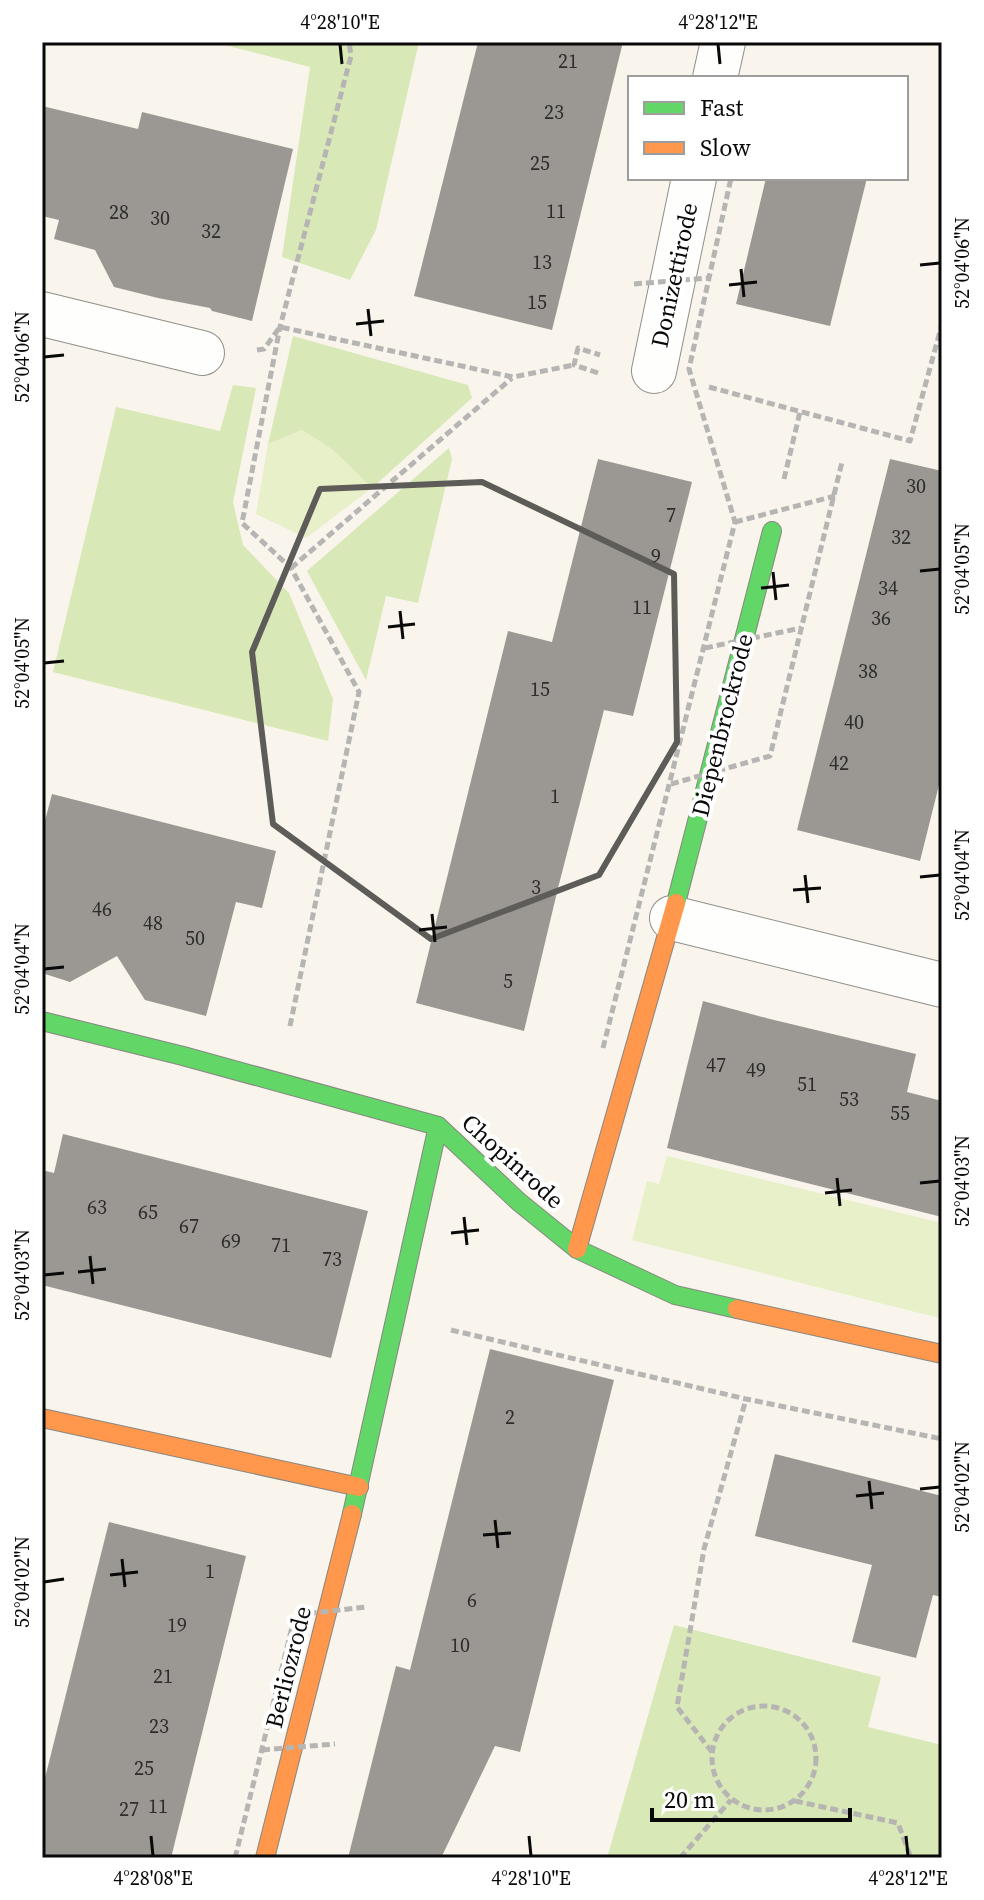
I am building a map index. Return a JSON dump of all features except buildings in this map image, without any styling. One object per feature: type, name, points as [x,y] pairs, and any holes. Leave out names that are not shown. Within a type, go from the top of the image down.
[{"type":"street","points":[[715,76],[723,42]]},
{"type":"street","name":"Donizettirode","points":[[654,371],[694,180]]},
{"type":"street","points":[[42,314],[202,353]]},
{"type":"street","name":"Diepenbrockrode","points":[[577,1249],[672,918],[772,531]]},
{"type":"street","points":[[672,918],[942,985]]},
{"type":"street","name":"Chopinrode","points":[[42,1021],[438,1126],[519,1202],[577,1249],[675,1295],[942,1354]]},
{"type":"street","name":"Berliozrode","points":[[265,1858],[359,1487],[438,1126]]},
{"type":"street","points":[[42,1418],[359,1487]]},
{"type":"path","points":[[279,1082],[359,692],[291,568],[242,523],[280,327],[351,56],[349,42]]},
{"type":"path","points":[[603,1048],[735,522],[689,369],[731,180]]},
{"type":"path","points":[[634,284],[708,278]]},
{"type":"path","points":[[578,348],[910,441],[942,324]]},
{"type":"path","points":[[202,353],[264,349],[280,327]]},
{"type":"path","points":[[280,327],[513,377],[574,365]]},
{"type":"path","points":[[291,568],[513,377]]},
{"type":"path","points":[[783,486],[800,412]]},
{"type":"path","points":[[670,784],[770,756],[842,462]]},
{"type":"path","points":[[735,522],[835,496]]},
{"type":"path","points":[[772,531],[779,501]]},
{"type":"path","points":[[705,648],[802,628]]},
{"type":"path","points":[[446,1329],[746,1399],[942,1439]]},
{"type":"path","points":[[712,1752],[677,1707],[704,1549],[746,1399]]},
{"type":"path","points":[[235,1858],[295,1615],[366,1607]]},
{"type":"path","points":[[759,1706],[778,1707],[795,1716],[808,1731],[815,1748],[814,1772],[807,1788],[794,1801],[768,1810],[752,1809],[731,1800],[719,1786],[712,1770],[712,1752],[719,1731],[731,1717],[759,1706]]},
{"type":"path","points":[[262,1750],[335,1744]]},
{"type":"path","points":[[680,1858],[731,1800]]},
{"type":"path","points":[[794,1801],[898,1823],[911,1858]]},
{"type":"highlighted area","points":[[482,482],[674,574],[677,742],[599,875],[431,939],[273,824],[252,652],[320,489]]},
{"type":"green space","points":[[213,42],[419,42],[376,230],[350,280],[282,257],[310,67]]},
{"type":"green space","points":[[293,336],[468,385],[472,398],[372,488],[332,449],[302,430],[268,444]]},
{"type":"green space","points":[[233,385],[256,388],[233,502],[243,545],[289,593],[333,699],[328,741],[53,672],[116,407],[220,431]]},
{"type":"green space","points":[[302,430],[332,449],[372,488],[306,538],[256,514],[268,444]]},
{"type":"green space","points":[[449,448],[452,459],[418,603],[386,596],[366,680],[307,571]]},
{"type":"green space","points":[[667,1156],[942,1223],[942,1305],[939,1318],[632,1240],[647,1181],[659,1184]]},
{"type":"green space","points":[[674,1625],[881,1677],[868,1727],[942,1745],[942,1858],[607,1858]]},
{"type":"traffic: fast","points":[[676,903],[772,531]]},
{"type":"traffic: fast","points":[[42,1021],[438,1126],[519,1202],[577,1249],[675,1295],[737,1309]]},
{"type":"traffic: fast","points":[[352,1514],[438,1126]]},
{"type":"traffic: slow","points":[[577,1249],[676,903]]},
{"type":"traffic: slow","points":[[737,1309],[942,1354]]},
{"type":"traffic: slow","points":[[42,1418],[359,1487]]},
{"type":"traffic: slow","points":[[265,1858],[352,1514]]}]
